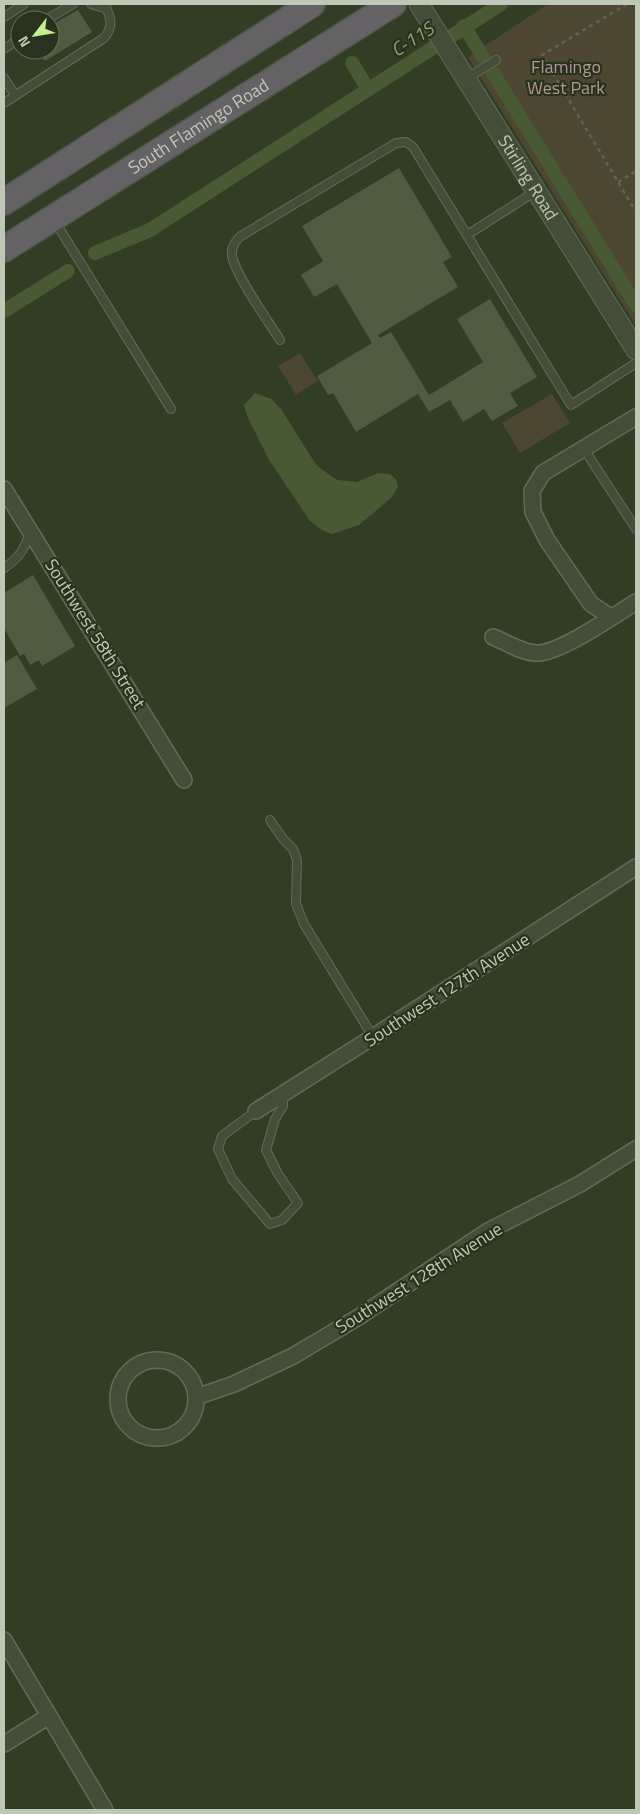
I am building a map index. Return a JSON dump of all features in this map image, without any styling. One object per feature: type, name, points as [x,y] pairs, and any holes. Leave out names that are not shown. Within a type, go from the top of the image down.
[{"type":"highway","points":[[4,202],[312,4]]},
{"type":"highway","name":"South Flamingo Road","points":[[4,249],[394,4]]},
{"type":"street","name":"Stirling Road","points":[[419,4],[636,350]]},
{"type":"street","points":[[611,617],[591,604],[547,540],[532,512],[532,492],[543,473],[636,417]]},
{"type":"street","name":"Southwest 58th Street","points":[[4,489],[184,780]]},
{"type":"street","points":[[494,637],[522,650],[538,654],[565,645],[636,602]]},
{"type":"street","name":"Southwest 127th Avenue","points":[[256,1111],[373,1038],[636,867]]},
{"type":"street","name":"Southwest 128th Avenue","points":[[196,1397],[234,1384],[293,1356],[357,1318],[488,1231],[580,1184],[636,1149]]},
{"type":"street","points":[[152,1360],[165,1360],[177,1365],[187,1373],[194,1384],[196,1397],[191,1419],[184,1428],[164,1438],[152,1438],[141,1434],[124,1420],[119,1407],[118,1394],[122,1382],[129,1372],[140,1364],[152,1360]]},
{"type":"street","points":[[4,1640],[105,1810]]},
{"type":"street","points":[[4,1744],[50,1716]]},
{"type":"lane","points":[[4,17],[24,4]]},
{"type":"lane","points":[[60,11],[73,4]]},
{"type":"lane","points":[[4,103],[104,38],[110,30],[111,20],[105,6],[91,4]]},
{"type":"lane","points":[[462,73],[496,60]]},
{"type":"lane","points":[[4,78],[15,95]]},
{"type":"lane","points":[[280,340],[236,268],[232,254],[234,242],[396,143],[406,142],[413,147],[571,405],[636,363]]},
{"type":"lane","points":[[467,234],[536,191]]},
{"type":"lane","points":[[53,218],[171,409]]},
{"type":"lane","points":[[584,448],[636,529]]},
{"type":"lane","points":[[4,568],[15,561],[24,551],[30,529]]},
{"type":"lane","points":[[270,820],[283,839],[294,849],[297,860],[296,904],[304,924],[373,1038]]},
{"type":"lane","points":[[256,1111],[222,1136],[218,1149],[232,1179],[270,1224],[282,1220],[298,1203],[278,1174],[266,1150],[275,1119],[284,1106],[283,1094]]},
{"type":"path","points":[[627,4],[542,55],[636,212]]},
{"type":"path","points":[[618,182],[636,171]]},
{"type":"green space","name":"Flamingo West Park","points":[[548,4],[636,4],[636,326],[468,57]]},
{"type":"green space","points":[[300,353],[318,381],[296,395],[278,366]]},
{"type":"green space","points":[[552,394],[570,423],[520,453],[502,423]]},
{"type":"shaded area","points":[[255,393],[271,399],[281,409],[317,466],[337,480],[357,482],[378,473],[390,474],[396,479],[398,487],[391,498],[359,525],[332,534],[322,530],[310,521],[269,460],[248,418],[244,405]]},
{"type":"building","points":[[78,10],[92,32],[60,52],[60,20]]},
{"type":"building","points":[[399,168],[452,257],[443,262],[458,287],[378,335],[380,338],[391,332],[429,395],[483,362],[457,319],[490,299],[537,377],[510,393],[518,406],[492,421],[484,409],[463,422],[450,400],[429,412],[418,394],[356,432],[333,393],[328,395],[317,376],[372,343],[337,284],[314,297],[301,275],[323,261],[302,226]]},
{"type":"building","points":[[33,575],[75,646],[42,666],[39,660],[30,665],[24,654],[20,656],[4,628],[4,593]]},
{"type":"building","points":[[17,655],[37,689],[4,708],[4,663]]},
{"type":"waterway","points":[[95,253],[150,230],[501,4]]},
{"type":"waterway","points":[[464,26],[483,57]]},
{"type":"waterway","name":"C-11S","points":[[352,63],[368,89]]},
{"type":"waterway","points":[[493,73],[636,305]]},
{"type":"waterway","points":[[4,311],[68,271]]}]
